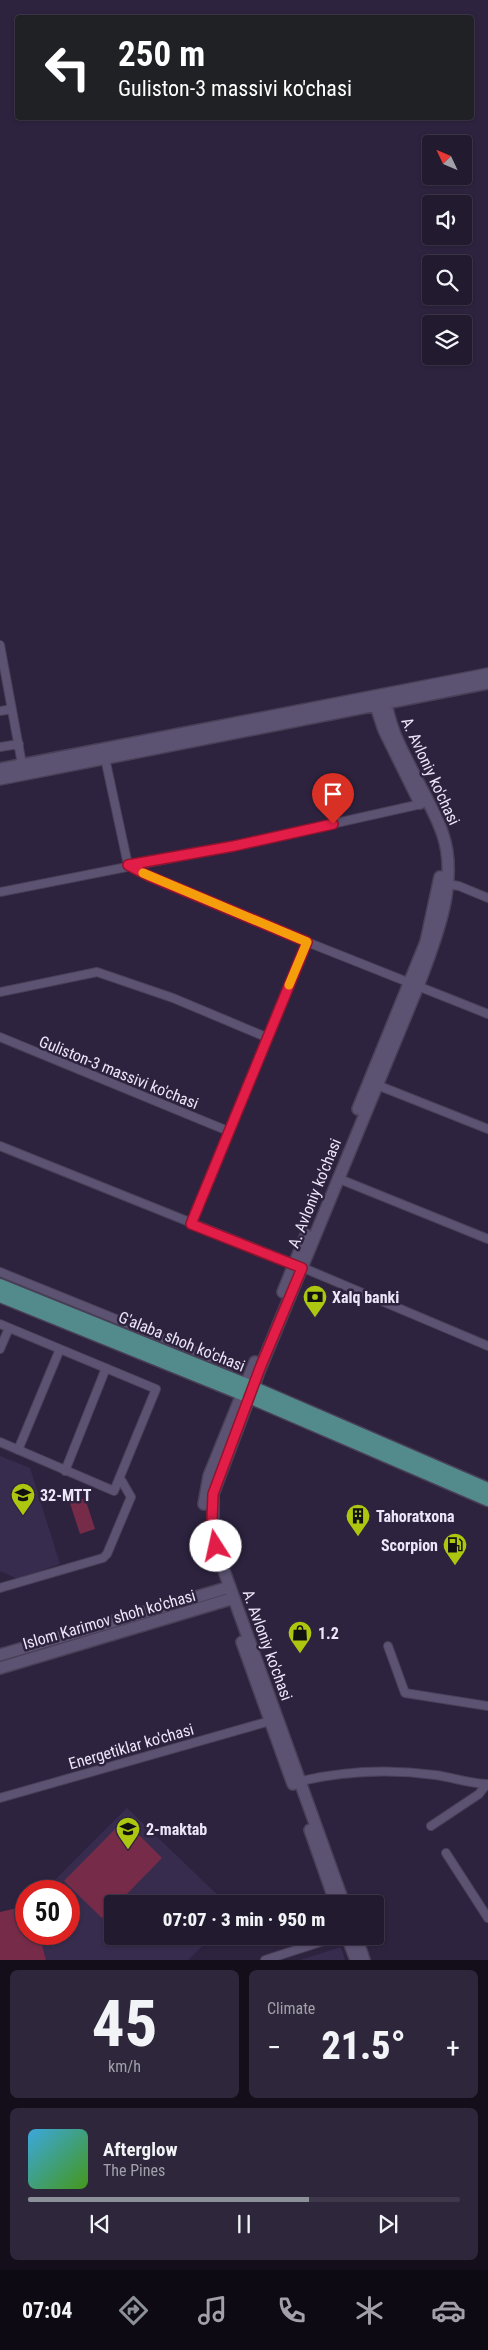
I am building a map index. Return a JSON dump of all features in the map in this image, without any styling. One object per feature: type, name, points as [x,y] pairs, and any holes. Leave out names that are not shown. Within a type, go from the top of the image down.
[{"type":"main road","name":"G'alaba shoh ko'chasi","points":[[0,1285],[188,1354],[248,1390],[488,1500]]},
{"type":"main road","name":"G'alaba shoh ko'chasi","points":[[0,1296],[248,1390],[488,1489]]},
{"type":"street","points":[[0,645],[22,764]]},
{"type":"street","points":[[0,779],[380,701],[488,674]]},
{"type":"street","points":[[0,769],[488,683]]},
{"type":"street","name":"A. Avloniy ko'chasi","points":[[298,1266],[377,1085],[415,985],[437,897],[441,870],[440,850],[433,827],[399,763],[380,701]]},
{"type":"street","name":"A. Avloniy ko'chasi","points":[[341,1895],[301,1781],[206,1536],[205,1497],[209,1476],[248,1390],[433,944],[447,884],[448,871],[444,836],[380,701]]},
{"type":"street","points":[[0,711],[12,709]]},
{"type":"street","points":[[0,747],[19,744]]},
{"type":"street","points":[[105,758],[128,865]]},
{"type":"street","points":[[0,892],[128,865],[234,846],[421,804]]},
{"type":"street","points":[[128,865],[149,876],[307,942],[488,1014]]},
{"type":"street","points":[[447,884],[459,886],[488,898]]},
{"type":"street","points":[[191,1224],[266,1037],[307,942]]},
{"type":"street","points":[[0,992],[97,972],[174,998],[266,1037]]},
{"type":"street","name":"Guliston-3 massivi ko'chasi","points":[[0,1038],[228,1131]]},
{"type":"street","points":[[377,1085],[488,1129]]},
{"type":"street","points":[[0,1146],[298,1266],[488,1346]]},
{"type":"street","points":[[337,1178],[488,1239]]},
{"type":"street","points":[[0,1272],[188,1354],[232,1366]]},
{"type":"street","points":[[0,1324],[156,1389],[114,1491],[0,1442]]},
{"type":"street","points":[[0,1349],[9,1328]]},
{"type":"street","points":[[18,1450],[60,1349]]},
{"type":"street","points":[[65,1471],[106,1368]]},
{"type":"street","points":[[0,1588],[103,1558],[107,1554],[131,1497],[120,1478]]},
{"type":"street","name":"A. Avloniy ko'chasi","points":[[228,1594],[270,1721],[333,1895]]},
{"type":"street","name":"Islom Karimov shoh ko'chasi","points":[[0,1655],[228,1594]]},
{"type":"street","name":"Islom Karimov shoh ko'chasi","points":[[0,1668],[228,1594]]},
{"type":"street","points":[[388,1646],[405,1693],[488,1706]]},
{"type":"street","name":"Energetiklar ko'chasi","points":[[0,1798],[270,1721]]},
{"type":"street","points":[[301,1781],[328,1775],[369,1772],[435,1775],[487,1784],[479,1794],[431,1826]]},
{"type":"street","points":[[446,1853],[488,1918]]},
{"type":"street","points":[[266,1960],[312,1945]]},
{"type":"street","points":[[350,1945],[356,1960]]},
{"type":"street","points":[[359,1945],[364,1960]]},
{"type":"shaded area","name":"32-MTT","points":[[0,1456],[30,1468],[60,1564],[18,1579],[0,1571]]},
{"type":"shaded area","points":[[85,1498],[95,1529],[80,1534],[70,1503]]},
{"type":"shaded area","name":"2-maktab","points":[[127,1808],[218,1895],[104,1895],[104,1945],[204,1945],[188,1960],[46,1960],[42,1945],[80,1945],[80,1880],[55,1880]]},
{"type":"shaded area","points":[[124,1820],[162,1858],[126,1895],[104,1895],[104,1916],[102,1918],[80,1897],[80,1880],[65,1880]]},
{"type":"shaded area","points":[[15,1909],[15,1945],[42,1945],[46,1960],[0,1960],[0,1912]]},
{"type":"shaded area","points":[[341,1947],[345,1960],[300,1960]]},
{"type":"slow traffic","points":[[143,873],[307,942],[289,985]]},
{"type":"place","name":"Xalq banki","points":[[315,1318]]},
{"type":"place","name":"32-MTT","points":[[23,1516]]},
{"type":"place","name":"Tahoratxona","points":[[358,1537]]},
{"type":"place","name":"Scorpion","points":[[455,1566]]},
{"type":"place","name":"1.2","points":[[300,1654]]},
{"type":"place","name":"2-maktab","points":[[128,1850]]},
{"type":"route","points":[[216,1546],[211,1506],[213,1494],[260,1368],[302,1268],[191,1224],[266,1037],[307,942],[149,876],[128,865],[234,846],[333,824]]}]
